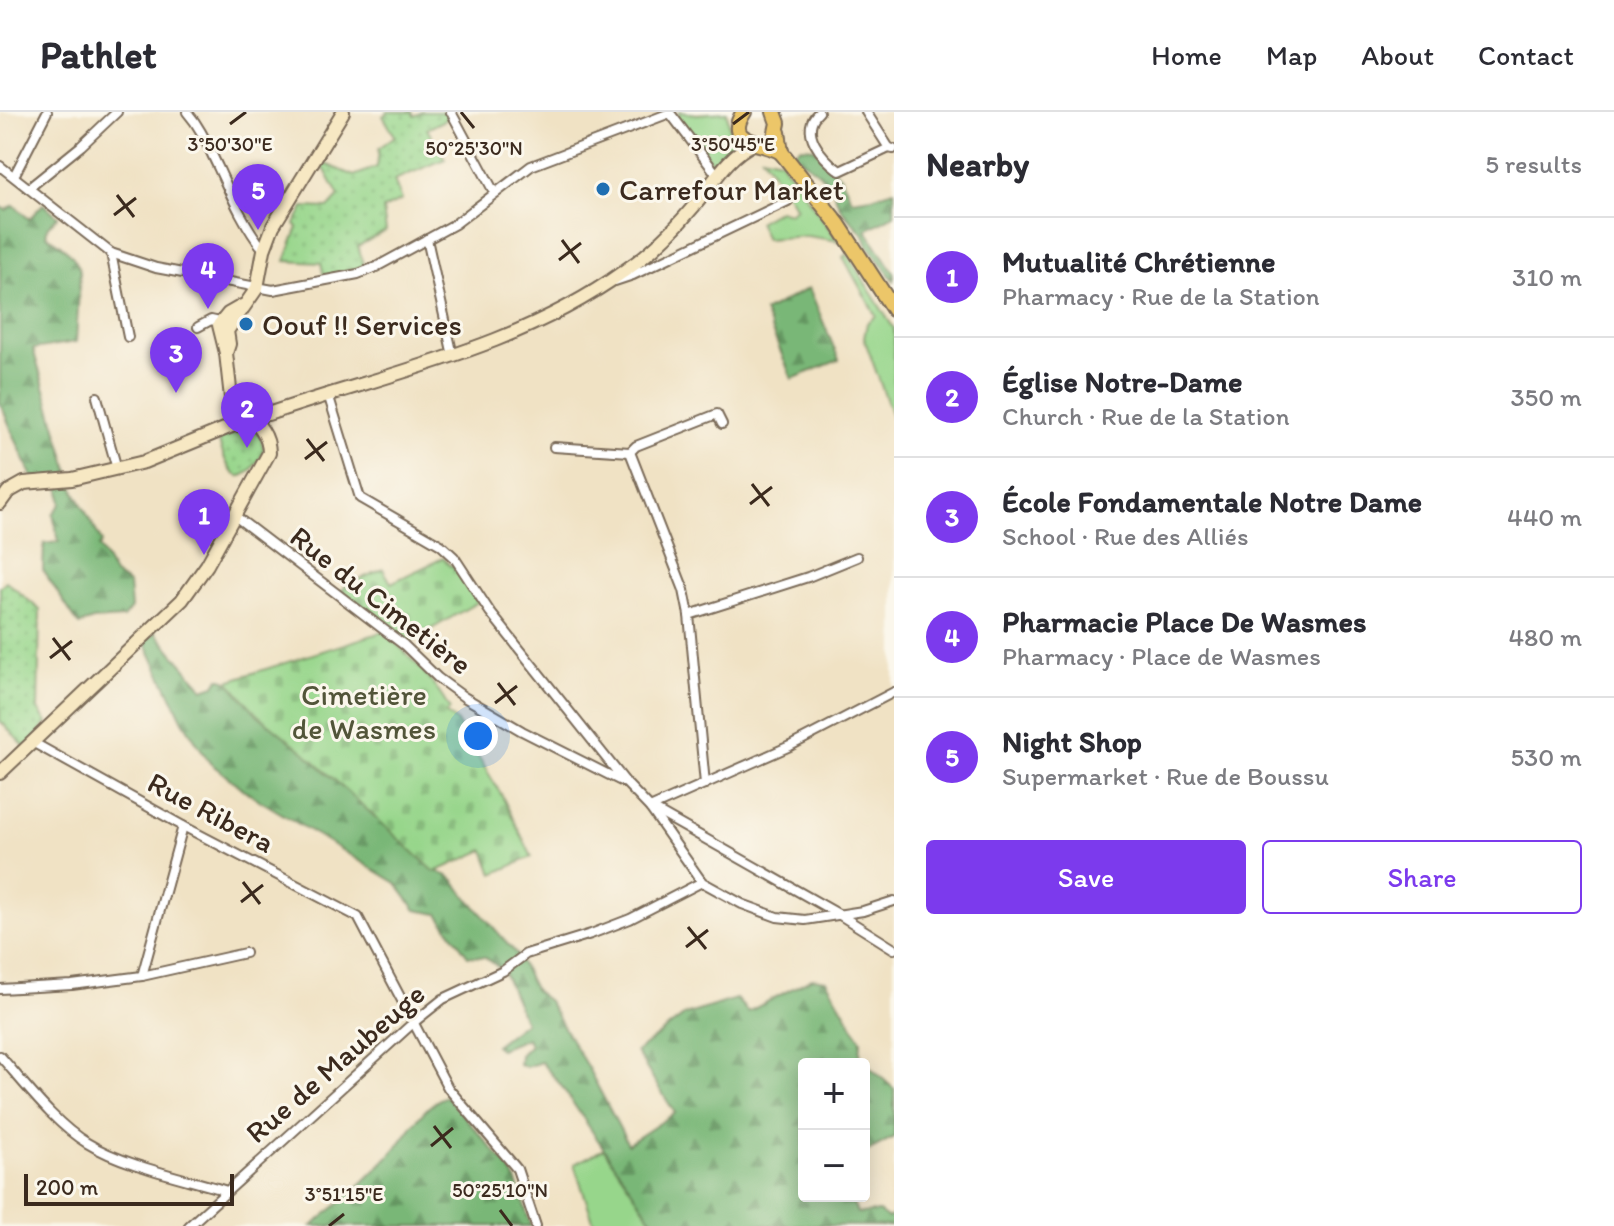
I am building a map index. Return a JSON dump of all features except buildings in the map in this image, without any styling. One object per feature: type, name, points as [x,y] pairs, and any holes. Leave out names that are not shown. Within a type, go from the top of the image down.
[{"type":"main road","points":[[739,120],[747,141],[781,152]]},
{"type":"main road","points":[[759,144],[777,120]]},
{"type":"main road","points":[[777,120],[781,152],[838,224],[894,310]]},
{"type":"street","points":[[14,176],[47,112]]},
{"type":"street","points":[[29,188],[117,112]]},
{"type":"street","points":[[187,112],[202,128],[230,193],[264,250]]},
{"type":"street","points":[[237,425],[233,416],[226,353],[229,344],[224,326],[242,312],[242,306],[257,288],[264,250],[286,202],[343,112]]},
{"type":"street","points":[[451,112],[494,192]]},
{"type":"street","points":[[819,112],[809,131],[812,139],[840,171],[892,149],[866,112]]},
{"type":"street","points":[[0,166],[111,253],[156,268],[273,290],[358,274],[386,262],[467,215],[494,192],[546,159],[672,113],[718,176]]},
{"type":"street","points":[[1,501],[13,488],[24,483],[60,481],[144,462],[237,425],[453,356],[549,317],[606,284],[660,243],[738,152],[739,120]]},
{"type":"street","points":[[738,152],[759,144]]},
{"type":"street","points":[[606,284],[633,275],[788,201]]},
{"type":"street","points":[[427,239],[453,356]]},
{"type":"street","points":[[111,253],[128,337]]},
{"type":"street","points":[[231,393],[243,412],[260,418]]},
{"type":"street","points":[[328,394],[363,502],[441,545],[454,557],[490,612],[627,784],[650,808],[702,882],[742,904],[777,917],[805,920],[840,915],[894,901]]},
{"type":"street","points":[[97,397],[117,469]]},
{"type":"street","points":[[630,454],[636,446],[717,414],[722,424]]},
{"type":"street","points":[[0,773],[182,600],[206,567],[269,453],[260,418]]},
{"type":"street","points":[[554,447],[630,454]]},
{"type":"street","points":[[630,454],[684,590],[705,784]]},
{"type":"street","name":"Rue du Cimetière","points":[[235,516],[404,645],[443,682],[464,697],[522,731],[627,784]]},
{"type":"street","points":[[689,615],[808,577],[857,557]]},
{"type":"street","points":[[650,808],[849,717],[894,692]]},
{"type":"street","name":"Rue Ribera","points":[[34,743],[183,826],[358,917],[413,1023]]},
{"type":"street","points":[[650,808],[840,915],[894,949]]},
{"type":"street","points":[[142,976],[183,826]]},
{"type":"street","name":"Rue de Maubeuge","points":[[189,1226],[443,999],[503,971],[536,949],[591,934],[630,919],[702,882]]},
{"type":"street","points":[[0,989],[70,990],[245,953]]},
{"type":"street","points":[[413,1023],[448,1088],[517,1169],[536,1226]]},
{"type":"street","points":[[0,1056],[69,1129],[95,1148],[227,1191]]},
{"type":"green space","points":[[388,112],[412,112],[414,116],[422,112],[449,112],[451,117],[427,129],[445,159],[394,180],[402,200],[383,209],[386,231],[358,246],[364,267],[324,277],[321,263],[285,261],[298,227],[295,224],[304,207],[328,208],[339,196],[325,170],[315,163],[316,160],[354,176],[377,167],[379,148],[395,136],[383,116]]},
{"type":"green space","points":[[679,112],[727,112],[732,144],[720,160],[710,161],[678,117]]},
{"type":"green space","points":[[801,147],[814,148],[841,177],[852,200],[894,190],[894,215],[866,230],[894,273],[894,281],[868,246],[864,235],[841,209],[833,191],[820,174],[793,153]]},
{"type":"green space","points":[[762,156],[780,160],[838,241],[807,236],[766,239],[758,222],[779,210],[789,213],[796,208]]},
{"type":"green space","points":[[43,204],[58,216],[48,227],[46,235],[71,255],[80,272],[76,342],[33,349],[75,492],[102,542],[99,547],[114,574],[129,584],[131,608],[123,618],[93,620],[79,625],[43,570],[44,544],[59,542],[53,514],[61,504],[60,481],[32,477],[0,403],[0,206],[6,210],[14,205],[29,219]]},
{"type":"green space","points":[[847,254],[894,329],[894,421],[864,338],[867,323],[876,316],[843,257]]},
{"type":"green space","points":[[809,288],[839,360],[792,379],[764,312]]},
{"type":"green space","points":[[252,428],[260,435],[264,451],[248,473],[236,475],[226,462],[218,439]]},
{"type":"green space","name":"Cimetière de Wasmes","points":[[443,558],[450,566],[453,565],[478,602],[407,643],[341,591],[346,585],[383,569],[391,583]]},
{"type":"green space","points":[[6,581],[40,610],[38,709],[47,723],[26,748],[0,721],[0,587]]},
{"type":"green space","points":[[155,632],[203,689],[215,685],[219,678],[228,681],[258,715],[303,751],[435,871],[455,881],[516,953],[535,991],[548,1001],[628,1144],[675,1113],[636,1052],[685,1015],[736,999],[748,1012],[812,978],[826,980],[861,1040],[860,1058],[798,1058],[798,1202],[852,1202],[857,1213],[879,1212],[887,1218],[894,1216],[894,1226],[655,1224],[560,1084],[541,1062],[526,1067],[519,1064],[520,1055],[530,1045],[527,1038],[500,1049],[495,1045],[525,1022],[503,971],[485,957],[468,956],[438,914],[416,910],[396,883],[251,795],[210,763],[183,721],[145,642]]},
{"type":"green space","name":"Cimetière de Wasmes","points":[[382,632],[420,667],[436,687],[450,710],[445,713],[457,722],[501,794],[532,857],[493,874],[484,850],[435,872],[303,751],[258,715],[228,681]]},
{"type":"green space","points":[[870,1067],[894,1089],[894,1137],[870,1150]]},
{"type":"green space","points":[[446,1096],[509,1168],[517,1182],[531,1226],[312,1226],[376,1170],[424,1112]]},
{"type":"green space","points":[[604,1149],[655,1224],[672,1223],[672,1226],[595,1226],[574,1164]]},
{"type":"place","name":"Carrefour Market","points":[[603,189]]},
{"type":"place","name":"Night Shop","points":[[258,230]]},
{"type":"place","name":"Pharmacie Place De Wasmes","points":[[208,309]]},
{"type":"place","name":"Oouf !! Services","points":[[246,324]]},
{"type":"place","name":"École Fondamentale Notre Dame","points":[[176,393]]},
{"type":"place","name":"Église Notre-Dame","points":[[247,448]]},
{"type":"place","name":"Mutualité Chrétienne","points":[[204,555]]}]
